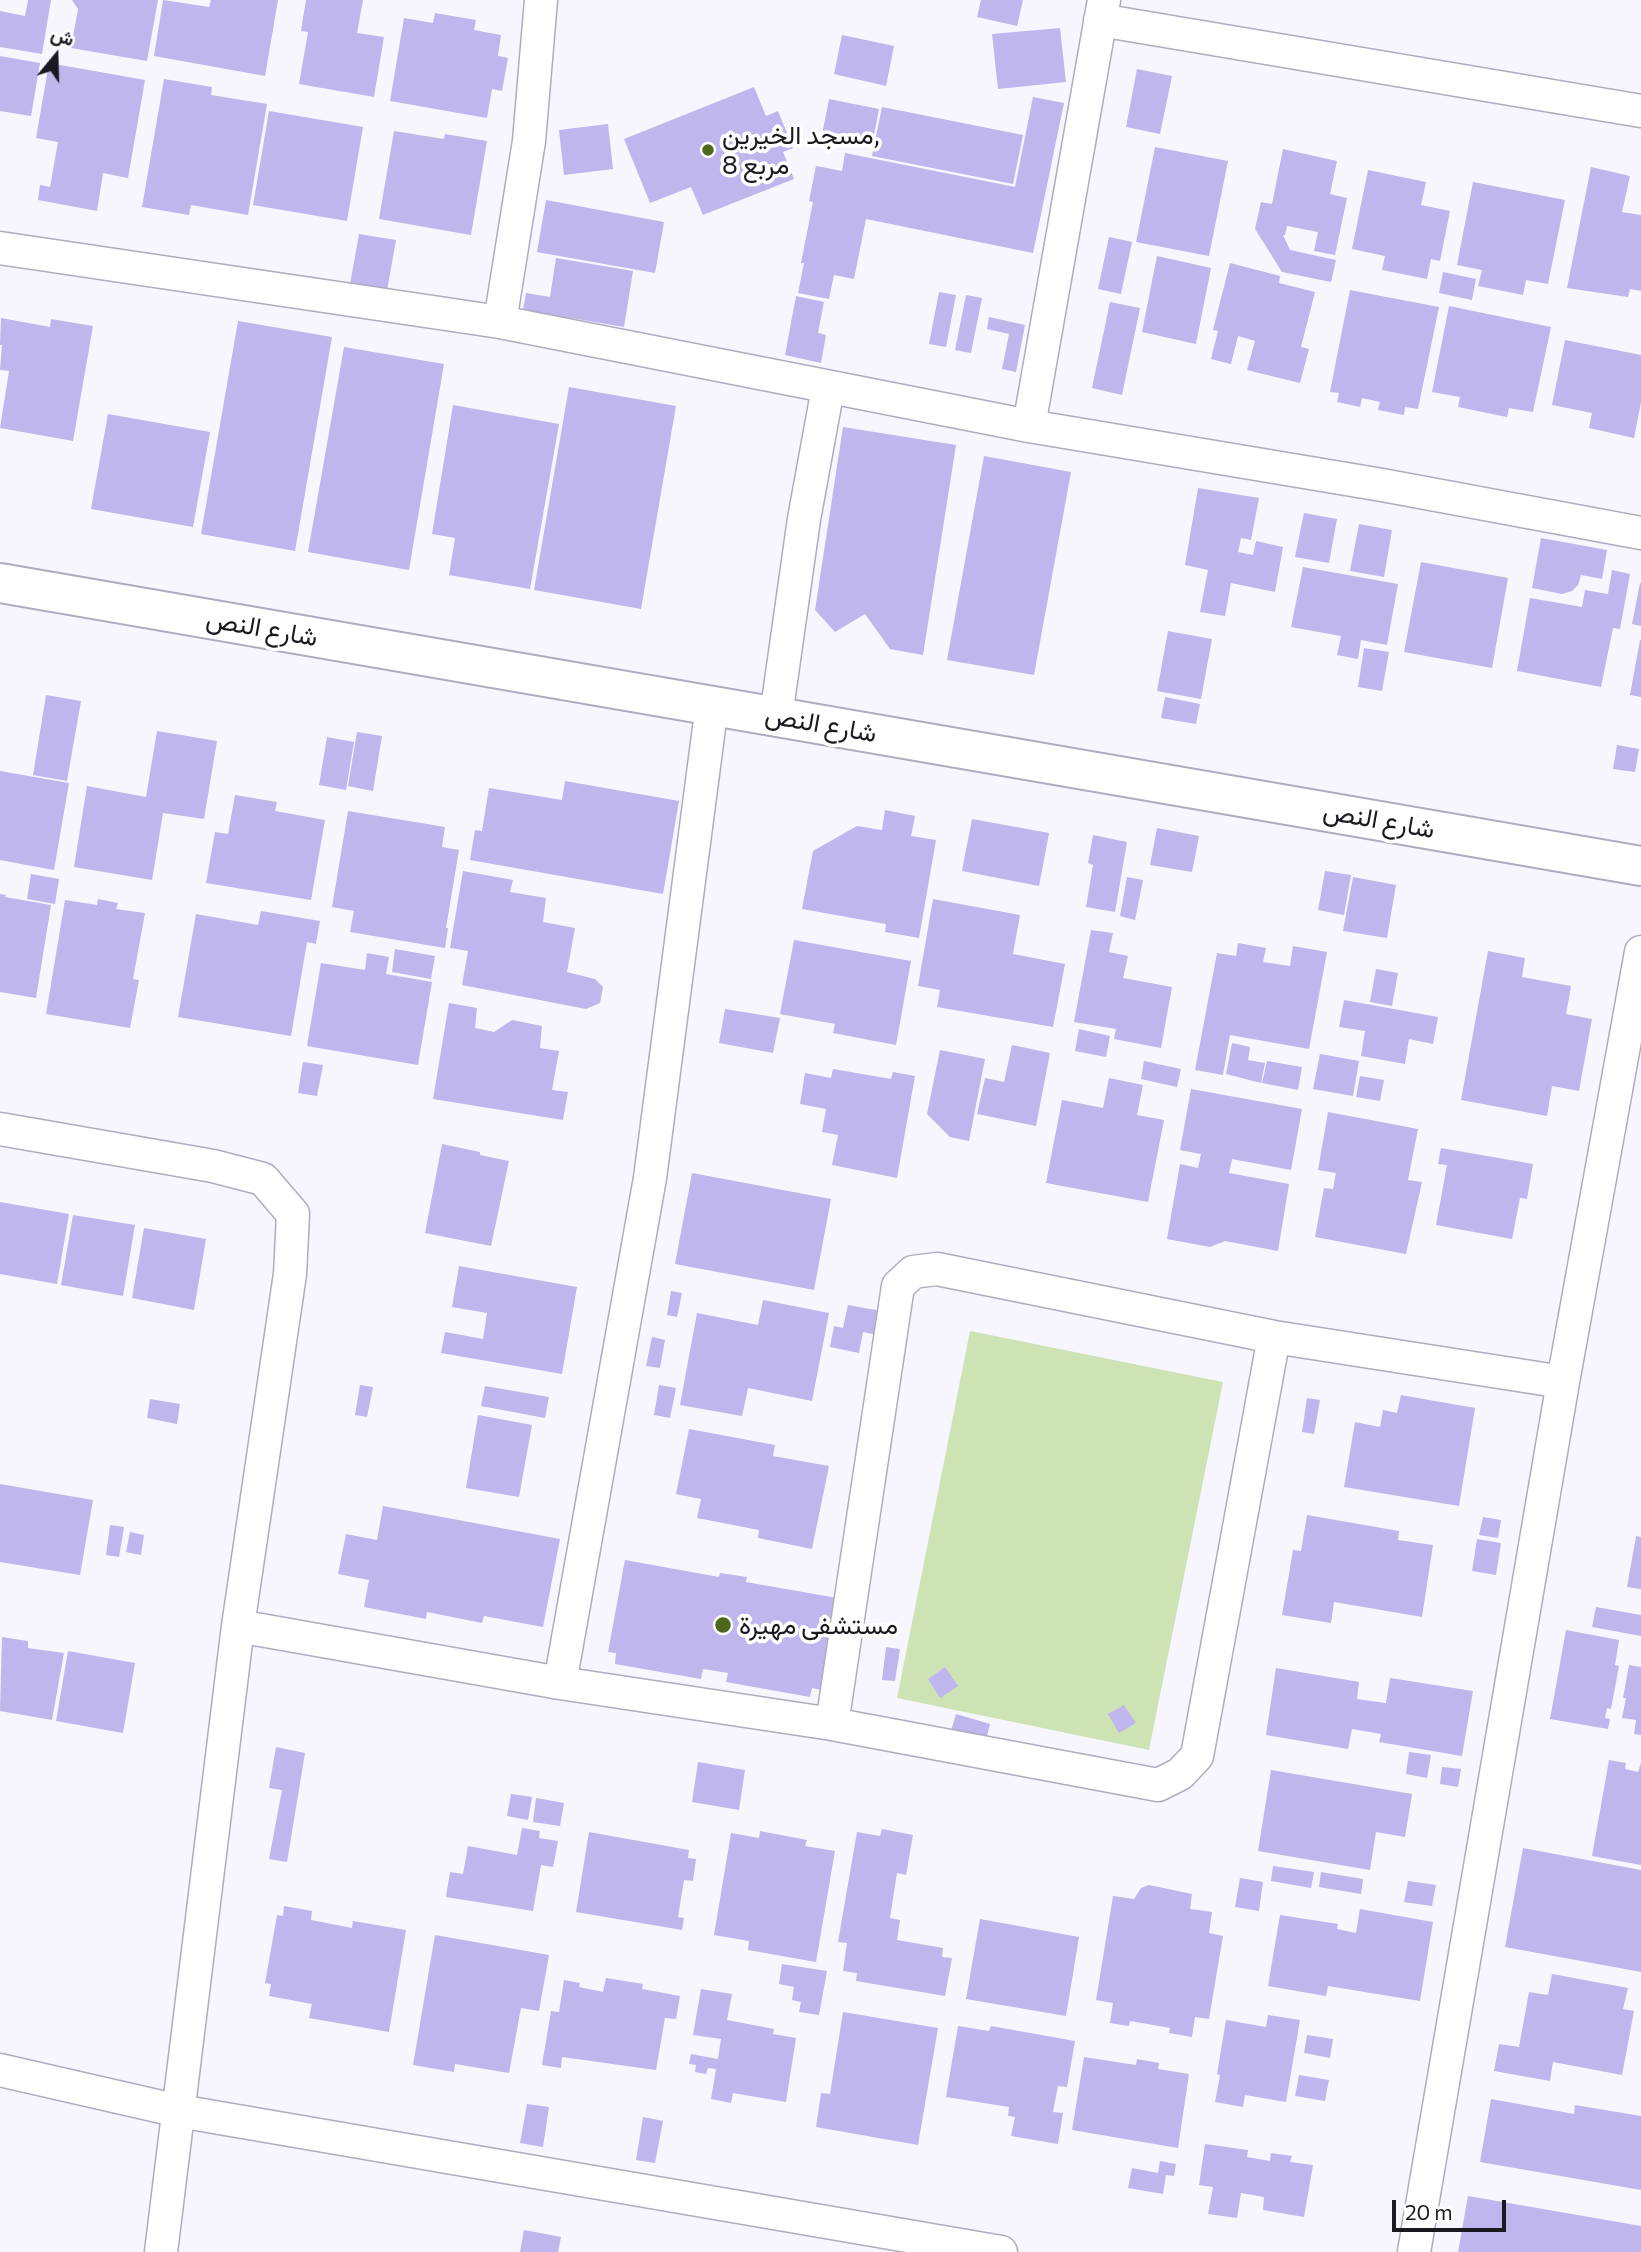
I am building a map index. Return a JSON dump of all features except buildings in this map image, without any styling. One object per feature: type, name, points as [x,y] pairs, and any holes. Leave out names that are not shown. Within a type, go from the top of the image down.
[{"type":"street","points":[[500,322],[529,141],[541,0]]},
{"type":"street","points":[[1029,426],[1102,10],[1641,111]]},
{"type":"street","points":[[0,248],[500,322],[1029,426],[1382,485],[1641,533]]},
{"type":"street","points":[[776,716],[804,519],[828,388]]},
{"type":"street","name":"شارع النص","points":[[0,583],[1641,866]]},
{"type":"street","points":[[561,1683],[650,1178],[712,705]]},
{"type":"street","points":[[1414,2252],[1563,1382],[1641,952]]},
{"type":"street","points":[[0,1129],[213,1166],[263,1179],[293,1214],[290,1274],[238,1626],[161,2252]]},
{"type":"street","points":[[832,1724],[898,1286],[913,1272],[937,1269],[1274,1337],[1563,1382]]},
{"type":"street","points":[[238,1626],[561,1683],[832,1724],[1158,1785],[1180,1774],[1197,1756],[1274,1337]]},
{"type":"street","points":[[0,2070],[179,2111],[1001,2252]]},
{"type":"green space","points":[[970,1331],[1223,1382],[1149,1750],[897,1698]]},
{"type":"place","name":"مسجد الخيرين, مربع 8","points":[[708,150]]},
{"type":"place","name":"مستشفى مهيرة","points":[[723,1625]]}]
